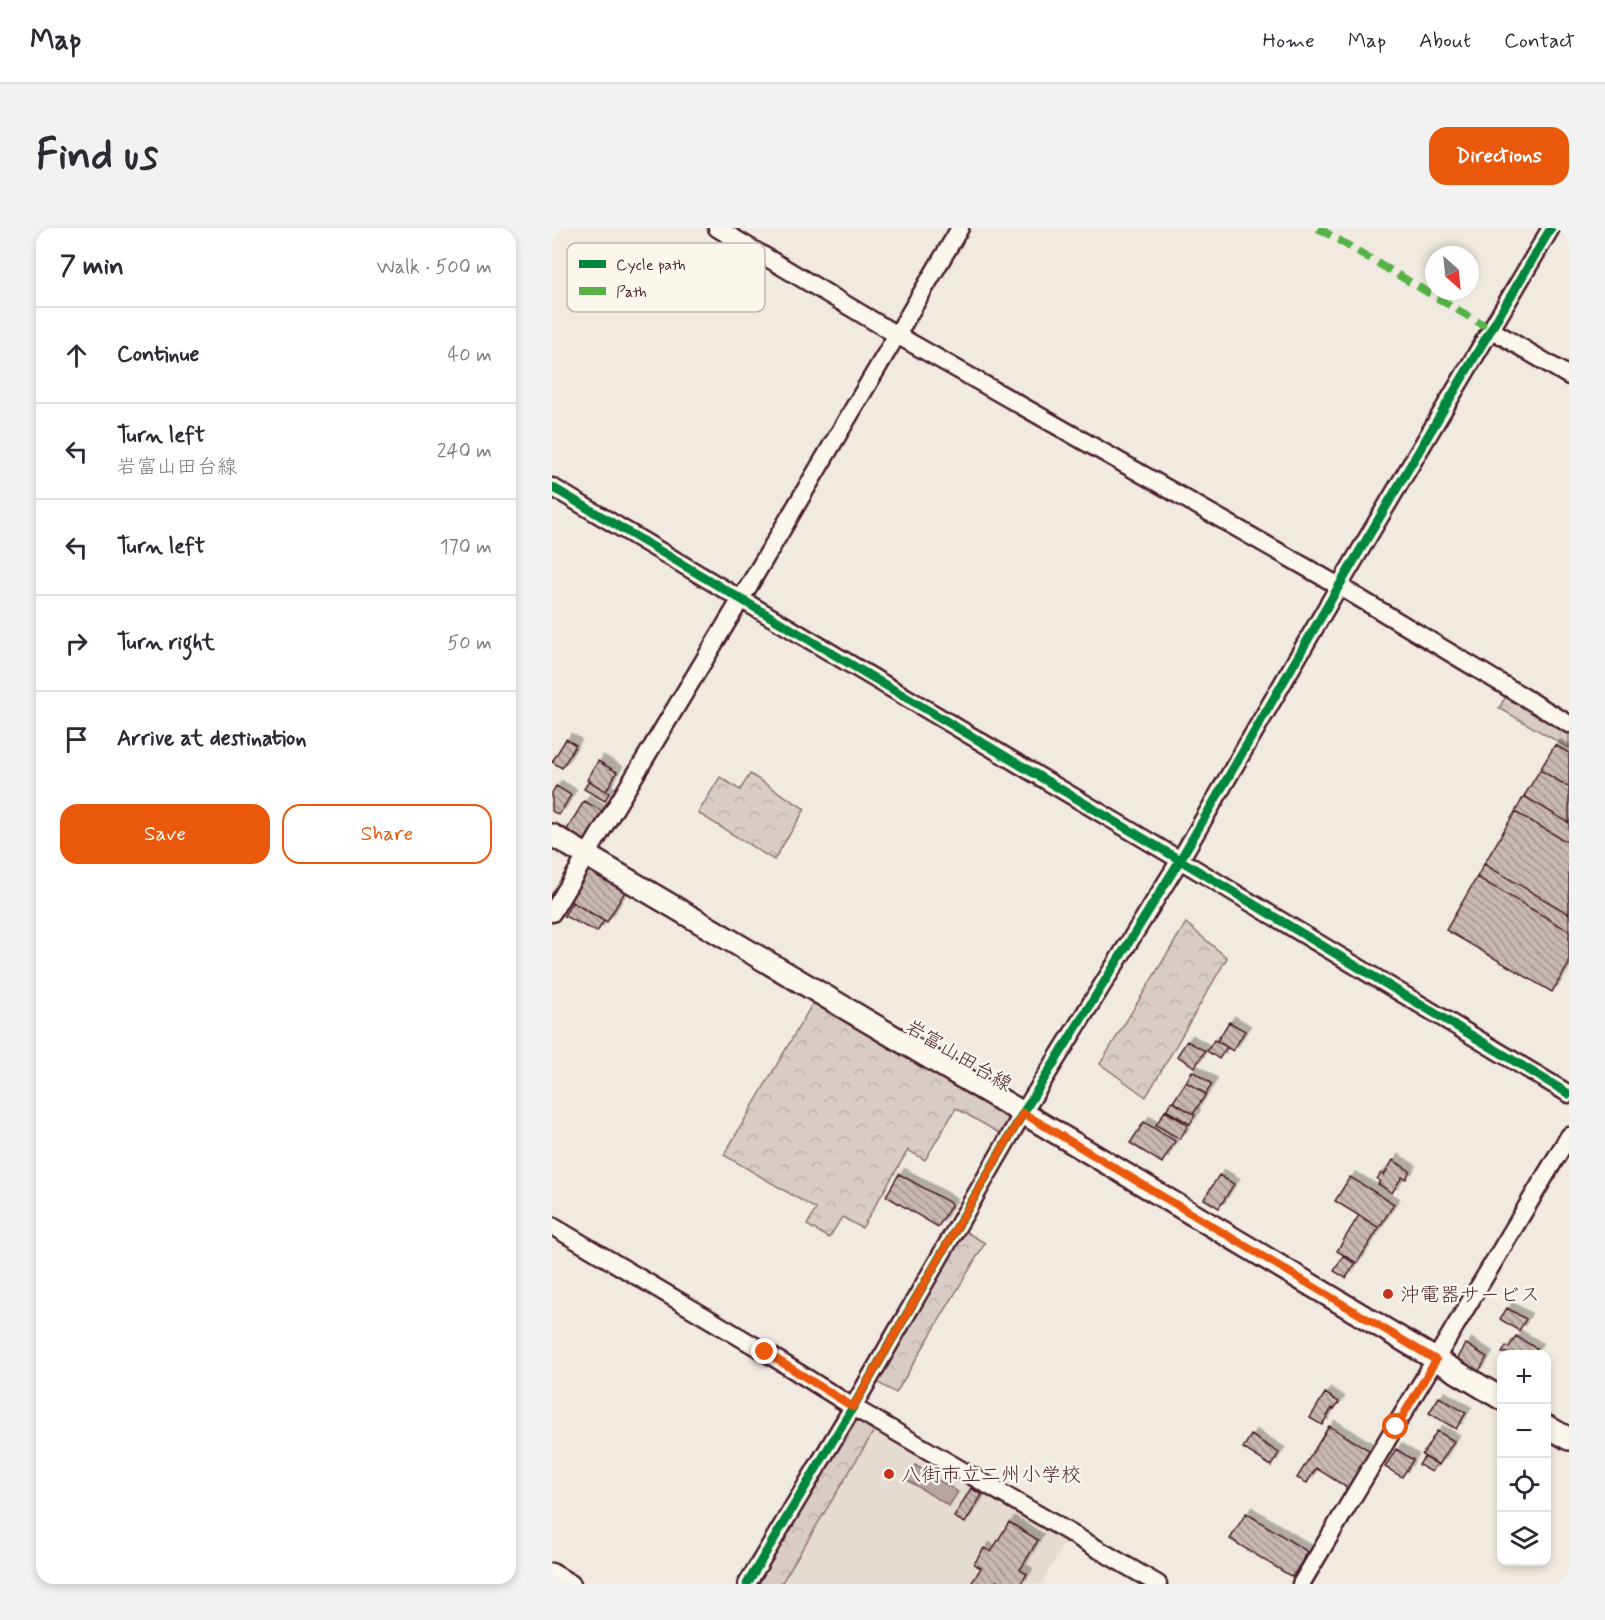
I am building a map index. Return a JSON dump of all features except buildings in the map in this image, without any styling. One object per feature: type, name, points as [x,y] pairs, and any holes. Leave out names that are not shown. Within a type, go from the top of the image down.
[{"type":"main road","name":"岩富山田台線","points":[[552,835],[1497,1396]]},
{"type":"main road","points":[[1551,1429],[1569,1439]]},
{"type":"street","points":[[717,228],[742,243]]},
{"type":"street","points":[[552,912],[741,599],[960,228]]},
{"type":"street","points":[[747,1584],[853,1407],[1023,1113],[1180,860],[1551,228]]},
{"type":"street","points":[[765,257],[897,335],[1339,586],[1569,724]]},
{"type":"street","points":[[1492,330],[1569,376]]},
{"type":"street","points":[[552,487],[1569,1094]]},
{"type":"street","points":[[1301,1584],[1569,1136]]},
{"type":"street","points":[[552,1226],[853,1407],[1158,1584]]},
{"type":"street","points":[[552,1572],[572,1584]]},
{"type":"shaded area","name":"八街市立二州小学校","points":[[854,1412],[1068,1537],[1041,1584],[752,1584]]},
{"type":"shaded area","points":[[915,1465],[958,1492],[949,1506],[907,1480]]},
{"type":"green space","points":[[1506,696],[1569,733],[1569,748],[1499,708]]},
{"type":"green space","points":[[750,774],[805,809],[774,860],[698,813],[720,777],[740,790]]},
{"type":"green space","points":[[1186,923],[1227,958],[1146,1097],[1100,1064]]},
{"type":"green space","points":[[814,1001],[1015,1118],[1004,1136],[956,1108],[925,1160],[908,1150],[862,1228],[842,1217],[829,1238],[807,1225],[816,1209],[724,1155]]},
{"type":"green space","points":[[961,1229],[985,1243],[896,1393],[873,1380]]},
{"type":"green space","points":[[855,1419],[874,1431],[781,1584],[756,1584]]},
{"type":"marked path","points":[[1318,228],[1492,330]]},
{"type":"cycle path","points":[[747,1584],[853,1407],[1023,1113],[1180,860],[1551,228]]},
{"type":"cycle path","points":[[552,487],[1569,1094]]},
{"type":"place","name":"沖電器サービス","points":[[1388,1294]]},
{"type":"place","name":"八街市立二州小学校","points":[[889,1474]]},
{"type":"route","points":[[765,1352],[853,1407],[1023,1113],[1436,1360],[1396,1427]]}]
